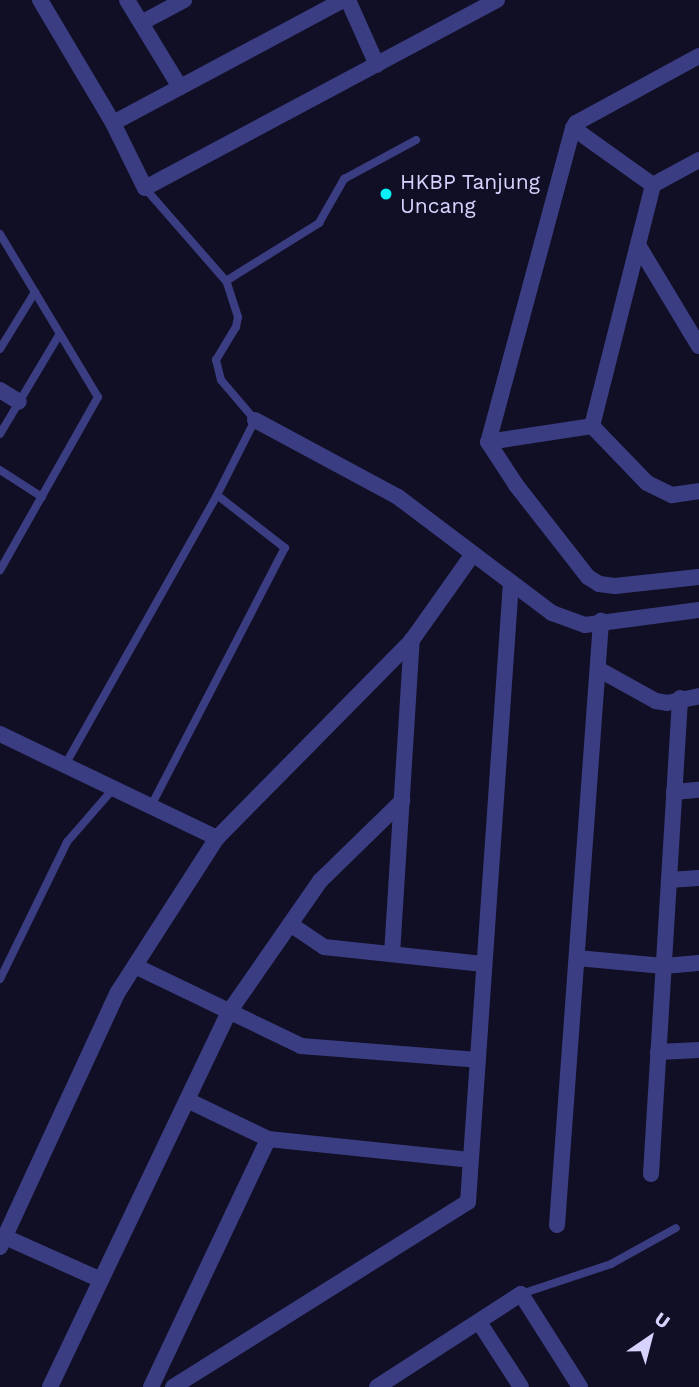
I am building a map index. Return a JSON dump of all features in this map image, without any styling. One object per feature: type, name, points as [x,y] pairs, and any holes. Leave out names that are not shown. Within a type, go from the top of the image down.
[{"type":"street","points":[[40,0],[113,123],[145,188],[497,0]]},
{"type":"street","points":[[127,0],[180,87]]},
{"type":"street","points":[[141,23],[184,0]]},
{"type":"street","points":[[113,123],[342,0]]},
{"type":"street","points":[[348,0],[377,65]]},
{"type":"street","points":[[699,56],[576,123],[573,128],[488,442],[516,485],[588,577],[599,583],[615,586],[699,577]]},
{"type":"street","points":[[573,128],[653,185]]},
{"type":"street","points":[[592,426],[653,185],[699,160]]},
{"type":"street","points":[[638,245],[699,346]]},
{"type":"street","points":[[0,390],[19,402]]},
{"type":"street","points":[[254,420],[398,498],[552,613],[585,625],[699,610]]},
{"type":"street","points":[[488,442],[592,426]]},
{"type":"street","points":[[592,426],[647,483],[672,495],[699,491]]},
{"type":"street","points":[[101,1280],[2,1242],[118,992],[217,838],[412,639],[473,554]]},
{"type":"street","points":[[173,1387],[467,1203],[510,582]]},
{"type":"street","points":[[557,1225],[601,621]]},
{"type":"street","points":[[392,954],[412,639]]},
{"type":"street","points":[[598,669],[656,701],[667,703],[680,698],[699,696]]},
{"type":"street","points":[[651,1174],[680,698]]},
{"type":"street","points":[[0,734],[217,838]]},
{"type":"street","points":[[674,792],[699,790]]},
{"type":"street","points":[[50,1387],[229,1012],[320,881],[402,801]]},
{"type":"street","points":[[669,880],[699,878]]},
{"type":"street","points":[[290,924],[324,947],[483,964]]},
{"type":"street","points":[[577,958],[663,966],[699,963]]},
{"type":"street","points":[[135,966],[300,1046],[477,1060]]},
{"type":"street","points":[[658,1052],[699,1050]]},
{"type":"street","points":[[187,1100],[268,1139],[470,1160]]},
{"type":"street","points":[[151,1387],[268,1139]]},
{"type":"street","points":[[377,1387],[521,1294],[579,1387]]},
{"type":"street","points":[[479,1322],[521,1387]]},
{"type":"lane","points":[[226,281],[319,223],[344,179],[416,140]]},
{"type":"lane","points":[[65,765],[217,495],[254,420],[221,380],[216,360],[236,327],[237,317],[226,281],[145,188]]},
{"type":"lane","points":[[0,234],[98,397],[0,570]]},
{"type":"lane","points":[[0,349],[35,292]]},
{"type":"lane","points":[[0,434],[59,335]]},
{"type":"lane","points":[[0,470],[42,497]]},
{"type":"lane","points":[[151,806],[285,548],[217,495]]},
{"type":"lane","points":[[0,979],[67,842],[114,788]]},
{"type":"lane","points":[[521,1294],[611,1264],[676,1228]]},
{"type":"place","name":"HKBP Tanjung Uncang","points":[[386,194]]}]
